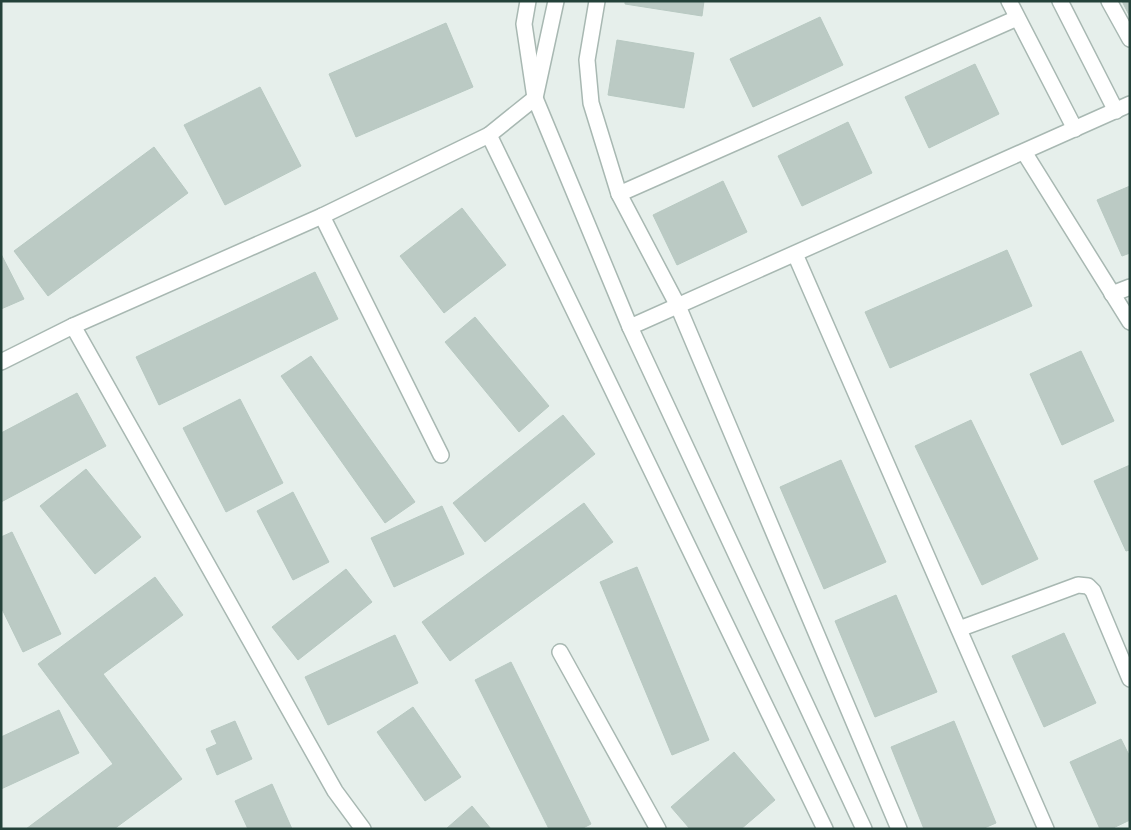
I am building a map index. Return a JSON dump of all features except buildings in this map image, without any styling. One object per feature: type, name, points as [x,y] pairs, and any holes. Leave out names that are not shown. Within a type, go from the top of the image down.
[{"type":"street","points":[[528,1],[524,24],[535,98],[630,328],[864,829]]},
{"type":"street","points":[[1,362],[73,326],[322,216],[489,135],[535,98],[556,1]]},
{"type":"street","points":[[597,1],[587,60],[591,103],[619,194],[678,306],[899,829]]},
{"type":"street","points":[[1009,1],[1075,129]]},
{"type":"street","points":[[630,328],[1123,107],[1060,1]]},
{"type":"street","points":[[1109,1],[1130,39]]},
{"type":"street","points":[[619,194],[1018,18]]},
{"type":"street","points":[[489,135],[826,829]]},
{"type":"street","points":[[1024,152],[1130,322]]},
{"type":"street","points":[[322,216],[441,455]]},
{"type":"street","points":[[795,254],[1046,829]]},
{"type":"street","points":[[1112,294],[1130,287]]},
{"type":"street","points":[[73,326],[335,791],[363,829]]},
{"type":"street","points":[[960,630],[1078,585],[1088,586],[1093,591],[1130,679]]},
{"type":"street","points":[[560,652],[658,829]]}]
